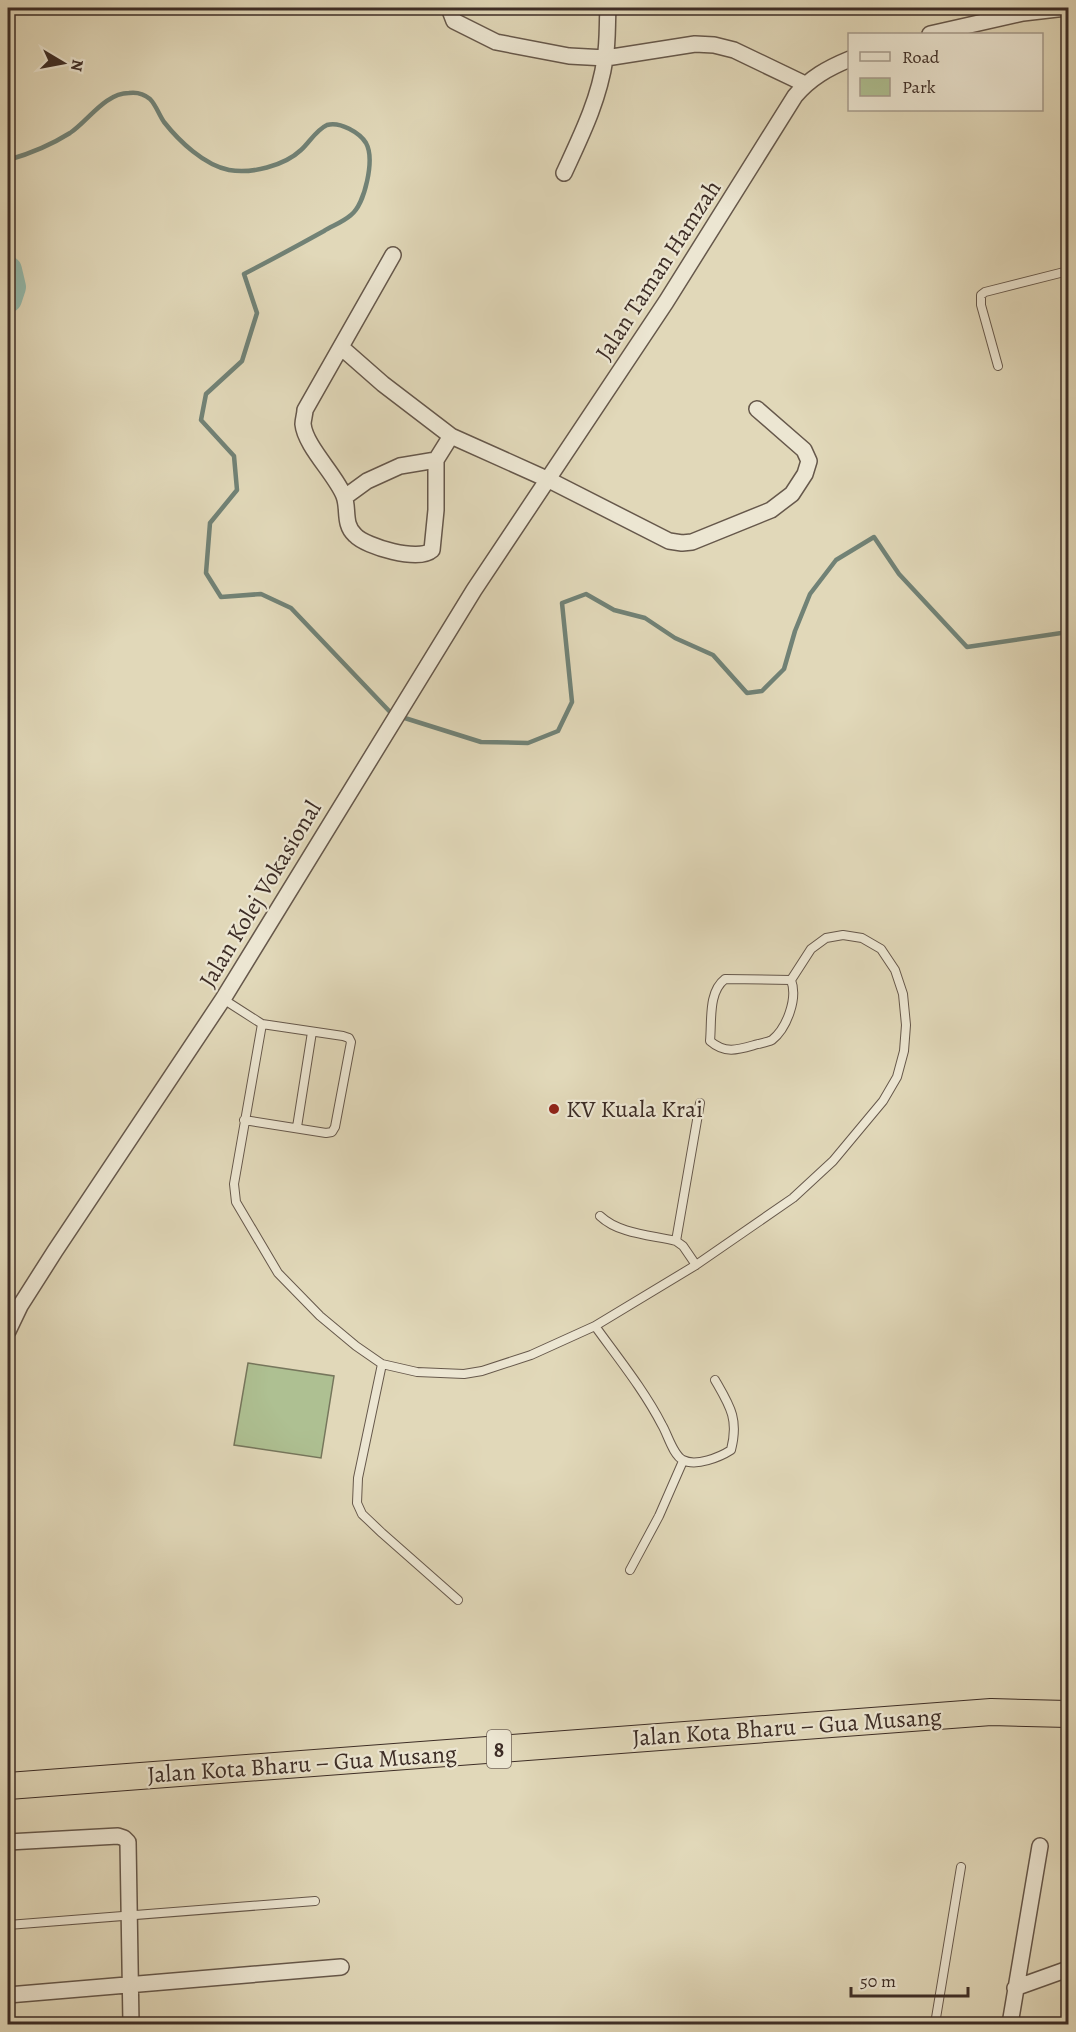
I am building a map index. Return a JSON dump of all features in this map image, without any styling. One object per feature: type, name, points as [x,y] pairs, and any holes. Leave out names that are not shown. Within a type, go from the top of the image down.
[{"type":"highway","name":"Jalan Kota Bharu – Gua Musang","points":[[991,1712],[1023,1703],[1068,1696]]},
{"type":"highway","name":"Jalan Kota Bharu – Gua Musang","points":[[8,1786],[991,1712],[1068,1714]]},
{"type":"street","points":[[449,8],[454,21],[496,42],[569,56],[606,58],[695,44],[714,45],[734,50],[805,84],[848,59]]},
{"type":"street","points":[[564,173],[588,123],[598,94],[606,58],[608,8]]},
{"type":"street","points":[[934,33],[1023,12],[1066,8]]},
{"type":"street","name":"Jalan Taman Hamzah","points":[[549,480],[666,302],[795,96],[805,84]]},
{"type":"street","points":[[393,255],[305,410],[303,424],[308,437],[345,497],[346,518],[352,533],[365,543],[414,555],[428,553],[434,544],[436,460],[451,436]]},
{"type":"street","points":[[342,348],[383,384],[451,436],[549,480],[669,541],[682,543],[692,542],[771,510],[792,494],[805,474],[809,461],[804,450],[758,409]]},
{"type":"street","points":[[345,497],[367,481],[400,466],[436,460]]},
{"type":"street","name":"Jalan Kolej Vokasional","points":[[8,1331],[14,1304],[223,999],[468,600],[549,480]]},
{"type":"street","points":[[8,1842],[118,1836],[124,1838],[129,1849],[131,2025]]},
{"type":"street","points":[[1010,2025],[1040,1846]]},
{"type":"street","points":[[8,1995],[341,1967]]},
{"type":"street","points":[[1015,1988],[1068,1969]]},
{"type":"lane","points":[[998,366],[981,305],[981,295],[985,292],[1068,272]]},
{"type":"lane","points":[[262,1024],[234,1184],[236,1202],[245,1219],[278,1273],[320,1316],[356,1346],[382,1364],[417,1372],[464,1374],[482,1371],[531,1355],[595,1326],[696,1265],[793,1198],[833,1161],[883,1101],[897,1077],[904,1051],[906,1025],[903,994],[895,970],[881,950],[862,939],[843,935],[826,938],[811,949],[791,980]]},
{"type":"lane","points":[[725,979],[791,980],[794,987],[793,1001],[784,1024],[771,1040],[734,1051],[718,1048],[710,1041],[713,995],[718,984],[725,979]]},
{"type":"lane","points":[[223,999],[262,1024],[343,1036],[349,1038],[351,1042],[335,1128],[332,1132],[326,1133],[244,1120]]},
{"type":"lane","points":[[297,1127],[312,1032]]},
{"type":"lane","points":[[676,1241],[700,1103]]},
{"type":"lane","points":[[600,1216],[609,1224],[620,1229],[676,1241],[683,1246],[696,1265]]},
{"type":"lane","points":[[595,1326],[650,1403],[676,1454],[683,1461],[696,1462],[721,1456],[731,1450],[734,1436],[732,1409],[715,1380]]},
{"type":"lane","points":[[382,1364],[358,1478],[357,1503],[362,1514],[458,1600]]},
{"type":"lane","points":[[630,1570],[659,1516],[683,1461]]},
{"type":"lane","points":[[935,2025],[962,1867]]},
{"type":"lane","points":[[8,1924],[315,1901]]},
{"type":"green space","points":[[248,1363],[334,1376],[321,1458],[234,1445]]},
{"type":"waterway","points":[[8,160],[32,152],[70,133],[105,102],[120,94],[132,93],[150,99],[164,122],[201,158],[229,170],[257,170],[286,160],[301,150],[323,127],[332,124],[349,129],[366,143],[369,150],[367,181],[361,201],[351,215],[244,274],[257,313],[242,361],[206,394],[201,420],[234,456],[237,490],[210,523],[206,573],[221,597],[261,594],[291,608],[392,714],[481,742],[528,743],[558,731],[572,702],[562,603],[586,594],[614,610],[645,618],[675,638],[713,655],[747,693],[762,691],[784,669],[795,631],[810,594],[836,560],[874,537],[899,574],[967,647],[1068,632]]},
{"type":"waterway","points":[[8,270],[12,287],[8,299]]},
{"type":"place","name":"KV Kuala Krai","points":[[554,1109]]}]
